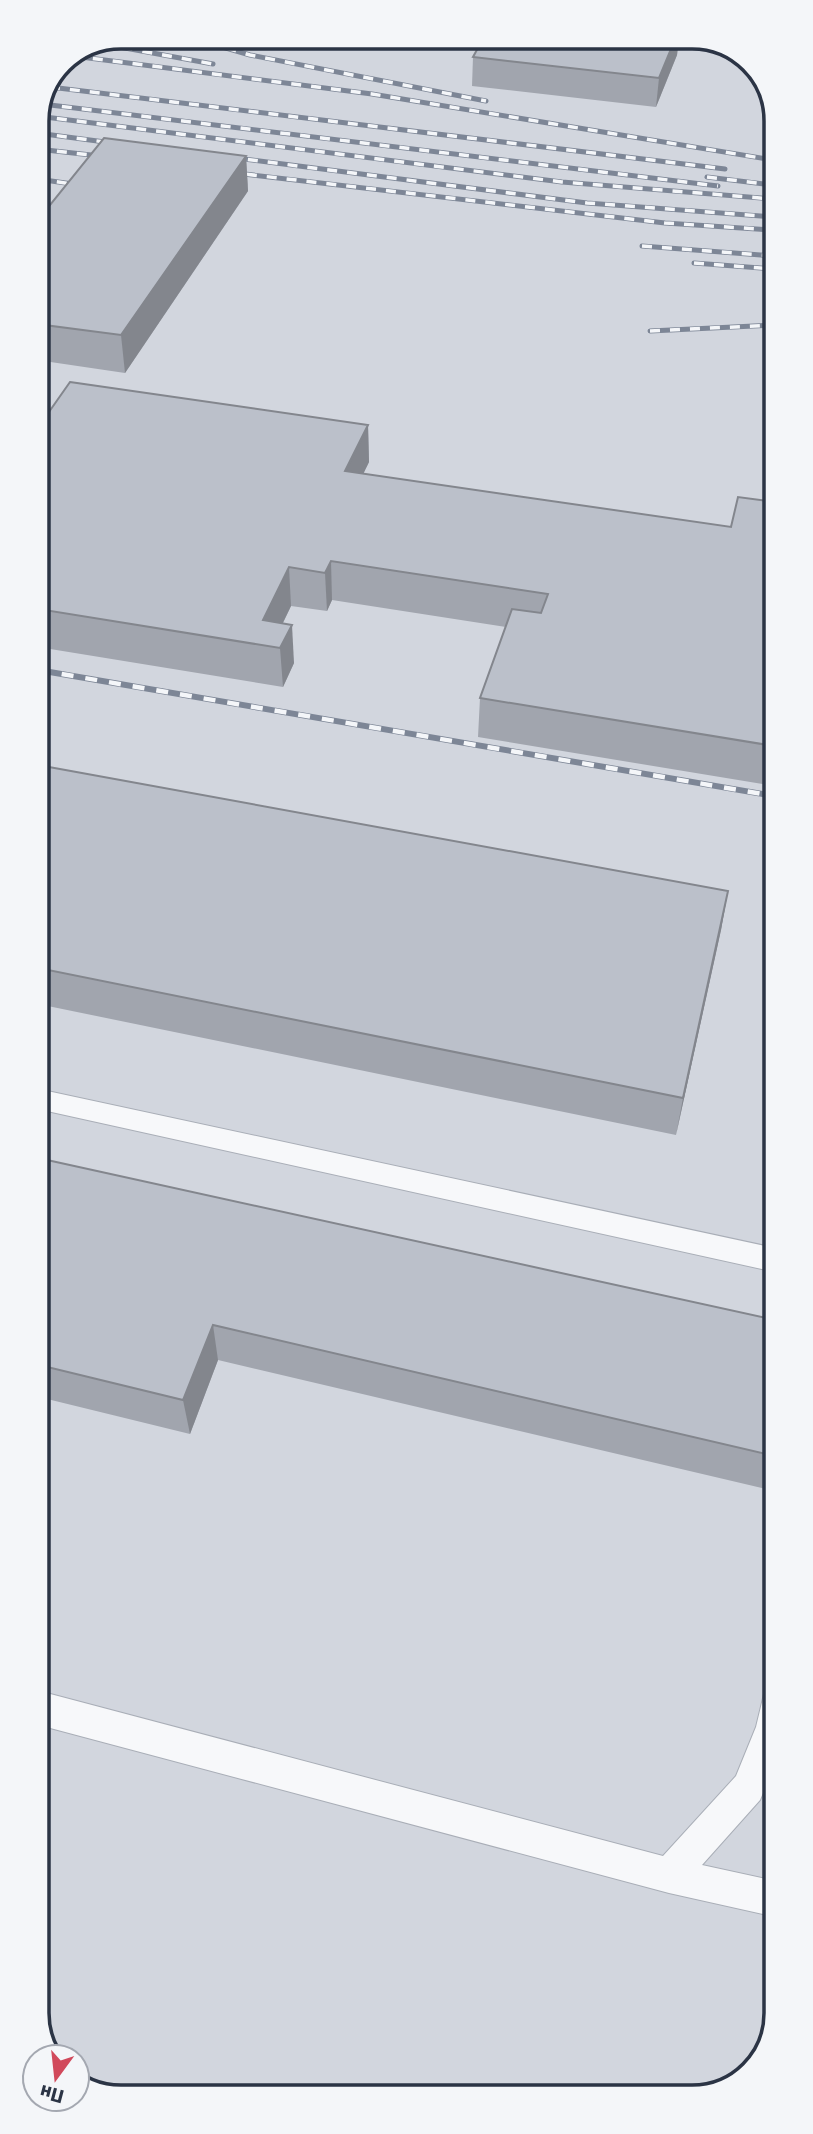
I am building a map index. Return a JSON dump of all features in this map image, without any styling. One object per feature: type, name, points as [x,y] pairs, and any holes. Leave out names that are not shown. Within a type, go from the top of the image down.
[{"type":"lane","points":[[49,1102],[764,1258]]},
{"type":"lane","points":[[49,1712],[669,1875],[764,1896]]},
{"type":"lane","points":[[669,1875],[748,1788],[764,1749]]},
{"type":"shaded area","points":[[120,49],[711,51],[728,59],[746,73],[759,93],[764,120],[764,2013],[760,2036],[749,2057],[732,2073],[711,2083],[692,2085],[116,2085],[93,2080],[91,2043],[55,2043],[49,2013],[51,102],[56,89],[73,67],[98,53]]},
{"type":"building","points":[[477,49],[671,49],[659,78],[473,57]]},
{"type":"building","points":[[104,138],[246,156],[121,335],[49,326],[49,206]]},
{"type":"building","points":[[70,382],[368,425],[345,471],[731,527],[738,497],[764,501],[764,744],[480,698],[512,609],[541,613],[548,594],[331,561],[325,573],[289,567],[263,620],[292,625],[280,648],[49,611],[49,412]]},
{"type":"building","points":[[49,767],[728,891],[683,1098],[49,970]]},
{"type":"building","points":[[49,1160],[764,1318],[764,1453],[213,1325],[183,1400],[49,1367]]},
{"type":"railway","points":[[130,49],[213,64]]},
{"type":"railway","points":[[229,49],[486,101]]},
{"type":"railway","points":[[88,58],[372,94],[764,159]]},
{"type":"railway","points":[[57,88],[725,169]]},
{"type":"railway","points":[[51,105],[718,186]]},
{"type":"railway","points":[[49,118],[562,182],[764,198]]},
{"type":"railway","points":[[49,135],[120,144]]},
{"type":"railway","points":[[49,150],[109,157]]},
{"type":"railway","points":[[228,157],[587,203],[764,216]]},
{"type":"railway","points":[[227,172],[665,223],[764,229]]},
{"type":"railway","points":[[707,177],[764,184]]},
{"type":"railway","points":[[49,181],[87,186]]},
{"type":"railway","points":[[642,246],[764,255]]},
{"type":"railway","points":[[694,263],[764,268]]},
{"type":"railway","points":[[650,331],[764,325]]},
{"type":"railway","points":[[49,672],[764,794]]}]
